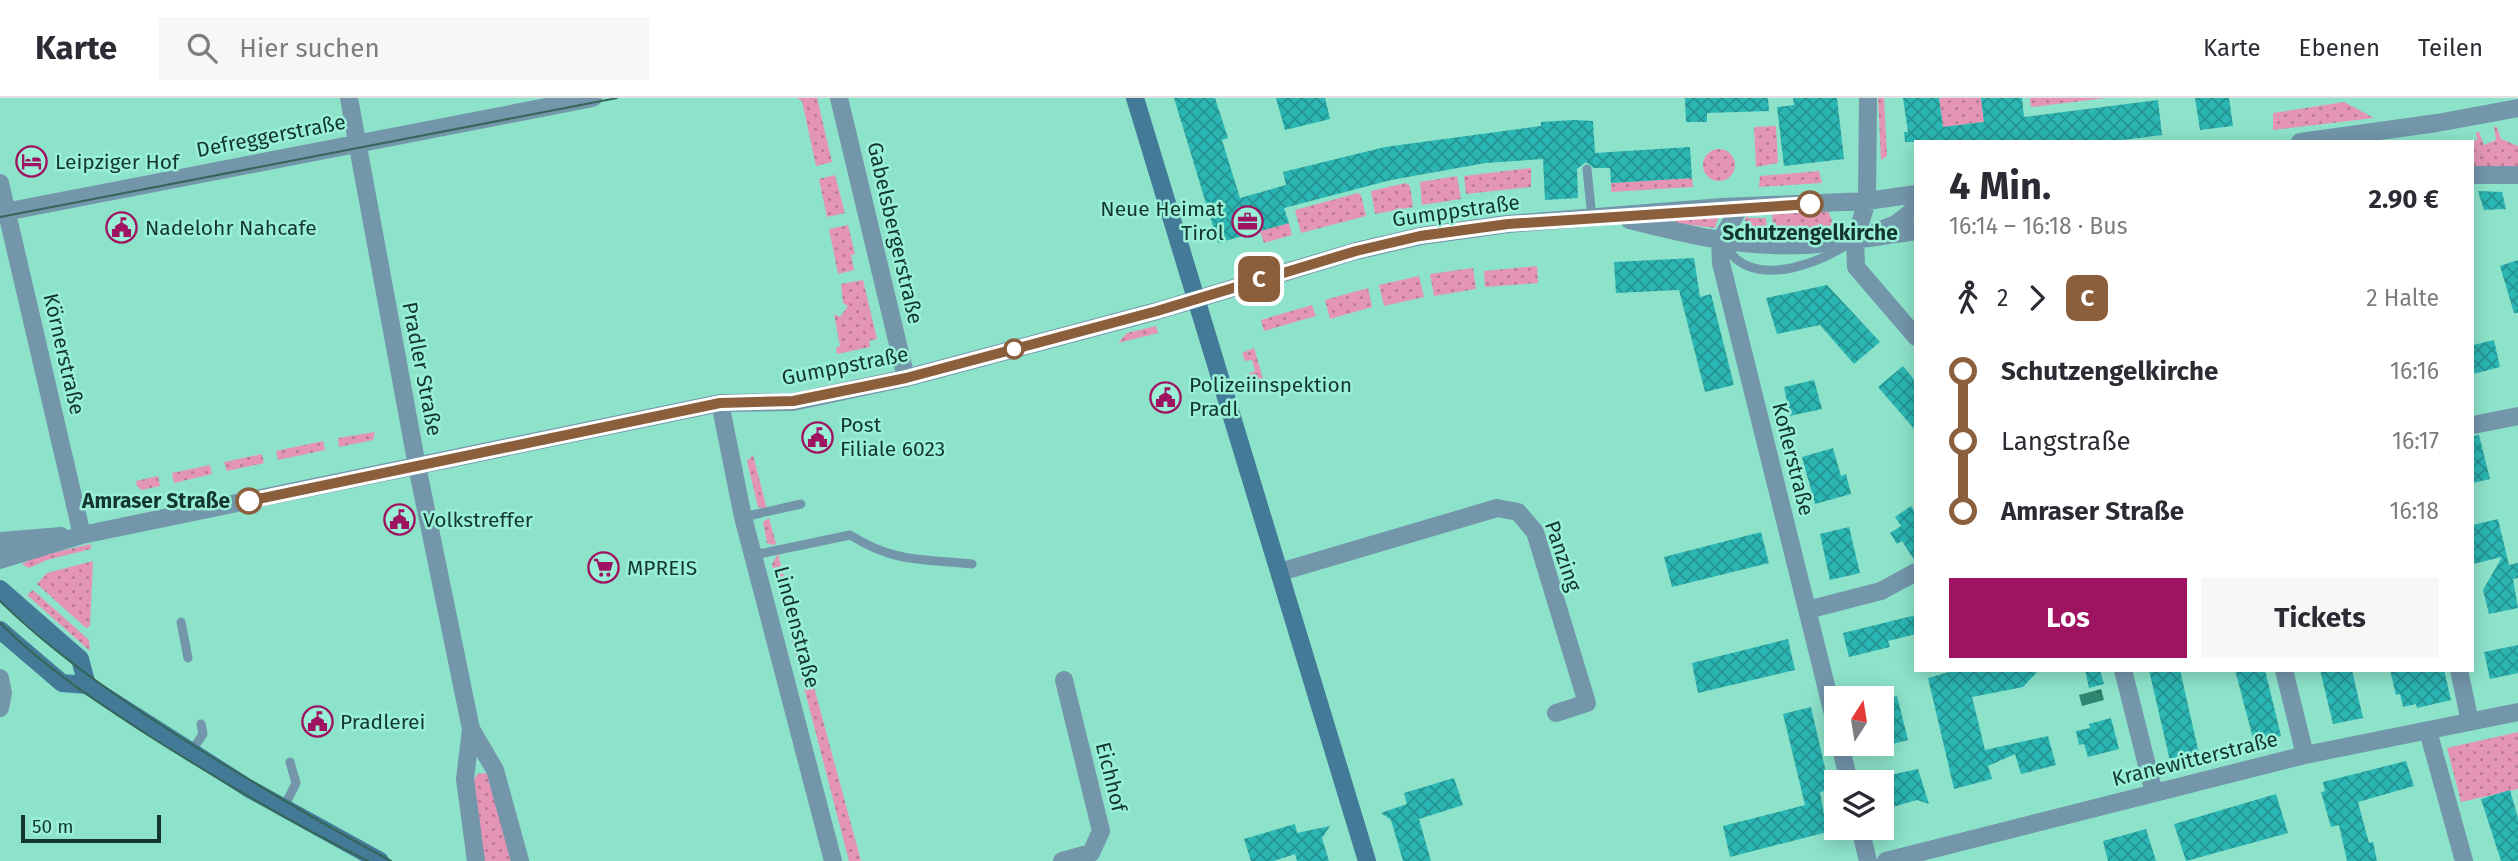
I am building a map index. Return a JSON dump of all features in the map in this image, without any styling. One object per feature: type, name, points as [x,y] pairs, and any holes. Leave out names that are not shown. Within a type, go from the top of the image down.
[{"type":"street","name":"Pradler Straße","points":[[349,98],[417,466],[471,729],[466,779],[476,861]]},
{"type":"street","name":"Defreggerstraße","points":[[4,212],[593,98]]},
{"type":"street","name":"Gabelsbergerstraße","points":[[839,98],[906,378]]},
{"type":"street","points":[[1135,98],[1367,861]]},
{"type":"street","points":[[1868,98],[1867,201],[1855,240],[1856,267],[1914,335]]},
{"type":"street","points":[[2314,140],[2437,123],[2518,107]]},
{"type":"street","points":[[2474,175],[2518,174]]},
{"type":"street","name":"Körnerstraße","points":[[0,183],[4,212],[82,535]]},
{"type":"street","name":"Gumppstraße","points":[[0,560],[82,535],[720,403],[793,401],[906,378],[1198,298],[1356,251],[1420,236],[1508,224],[1740,207],[1867,201],[1914,194]]},
{"type":"street","points":[[1720,241],[1740,207]]},
{"type":"street","name":"Gumppstraße","points":[[1855,240],[1896,223],[1914,210]]},
{"type":"street","name":"Gumppstraße","points":[[1601,217],[1720,241],[1791,246],[1914,231]]},
{"type":"street","name":"Koflerstraße","points":[[1720,241],[1722,268],[1826,686]]},
{"type":"street","name":"Lindenstraße","points":[[720,403],[743,517],[833,861]]},
{"type":"street","points":[[2474,425],[2518,416]]},
{"type":"street","name":"Panzing","points":[[1280,572],[1497,508],[1518,512],[1535,532],[1587,704],[1556,713]]},
{"type":"street","name":"Gumppstraße","points":[[0,541],[82,535]]},
{"type":"street","points":[[1807,610],[1881,590],[1914,573]]},
{"type":"street","points":[[0,589],[80,659],[87,685]]},
{"type":"street","points":[[0,630],[62,683],[87,685],[283,809],[380,861]]},
{"type":"street","points":[[2124,672],[2154,793]]},
{"type":"street","points":[[2284,672],[2305,755]]},
{"type":"street","points":[[2459,672],[2470,722]]},
{"type":"street","points":[[0,678],[4,693],[0,708]]},
{"type":"street","name":"Eichhof","points":[[1062,861],[1091,853],[1101,831],[1064,680]]},
{"type":"street","name":"Kranewitterstraße","points":[[1886,861],[2305,755],[2518,712]]},
{"type":"street","name":"Pradler Straße","points":[[471,729],[495,771],[520,861]]},
{"type":"street","points":[[2428,731],[2465,861]]},
{"type":"street","points":[[1863,840],[1868,861]]},
{"type":"lane","points":[[1587,169],[1601,217]]},
{"type":"lane","points":[[743,517],[801,504]]},
{"type":"lane","points":[[754,555],[850,535],[877,552],[916,561],[972,565]]},
{"type":"lane","points":[[181,622],[188,658]]},
{"type":"lane","points":[[191,752],[203,734],[201,723]]},
{"type":"lane","points":[[283,809],[296,783],[290,762]]},
{"type":"shaded area","points":[[797,98],[817,98],[832,162],[816,166],[802,101]]},
{"type":"shaded area","points":[[1878,98],[1884,98],[1887,156],[1881,160]]},
{"type":"shaded area","points":[[1939,98],[1981,98],[1984,122],[1943,127]]},
{"type":"shaded area","points":[[2030,98],[2106,98],[2031,107]]},
{"type":"shaded area","points":[[2344,102],[2374,118],[2273,130],[2273,113]]},
{"type":"shaded area","points":[[1776,126],[1778,163],[1756,167],[1754,127]]},
{"type":"shaded area","points":[[2494,127],[2497,127],[2501,139],[2518,146],[2518,170],[2474,170],[2476,132],[2479,132],[2484,145],[2496,140]]},
{"type":"shaded area","points":[[1719,149],[1730,154],[1735,165],[1730,176],[1719,181],[1708,176],[1703,165],[1708,154]]},
{"type":"shaded area","points":[[1531,168],[1531,187],[1466,194],[1464,176]]},
{"type":"shaded area","points":[[1819,171],[1822,183],[1759,187],[1760,176]]},
{"type":"shaded area","points":[[835,175],[845,213],[827,217],[819,179]]},
{"type":"shaded area","points":[[1457,176],[1461,199],[1422,205],[1420,182]]},
{"type":"shaded area","points":[[1692,178],[1693,187],[1611,192],[1611,183]]},
{"type":"shaded area","points":[[1406,183],[1410,186],[1413,207],[1375,214],[1371,191]]},
{"type":"shaded area","points":[[1358,193],[1361,195],[1366,216],[1301,233],[1295,210]]},
{"type":"shaded area","points":[[1828,211],[1833,223],[1826,231],[1773,234],[1772,212]]},
{"type":"shaded area","points":[[1747,213],[1748,218],[1766,218],[1767,234],[1742,231]]},
{"type":"shaded area","points":[[1719,215],[1715,228],[1675,223],[1675,217]]},
{"type":"shaded area","points":[[1289,223],[1292,235],[1264,243],[1260,231]]},
{"type":"shaded area","points":[[848,225],[855,254],[851,255],[854,270],[838,274],[829,229]]},
{"type":"shaded area","points":[[1537,266],[1538,283],[1485,287],[1484,271]]},
{"type":"shaded area","points":[[1473,268],[1476,289],[1434,296],[1430,274]]},
{"type":"shaded area","points":[[1419,276],[1424,297],[1384,306],[1379,285]]},
{"type":"shaded area","points":[[863,280],[877,339],[869,341],[870,347],[837,354],[836,348],[840,346],[834,314],[840,317],[848,306],[843,303],[841,284]]},
{"type":"shaded area","points":[[1368,288],[1372,307],[1330,319],[1325,300]]},
{"type":"shaded area","points":[[1312,305],[1316,316],[1264,331],[1261,320]]},
{"type":"shaded area","points":[[1156,326],[1158,333],[1118,343],[1127,333]]},
{"type":"shaded area","points":[[1254,348],[1266,389],[1254,392],[1248,374],[1255,371],[1252,360],[1245,361],[1242,353]]},
{"type":"shaded area","points":[[375,432],[373,440],[339,447],[338,438]]},
{"type":"shaded area","points":[[323,441],[325,450],[278,460],[276,451]]},
{"type":"shaded area","points":[[262,454],[264,463],[227,471],[224,462]]},
{"type":"shaded area","points":[[753,455],[767,509],[758,507],[747,461]]},
{"type":"shaded area","points":[[210,465],[212,474],[174,483],[172,473]]},
{"type":"shaded area","points":[[158,476],[160,486],[142,490],[137,486],[136,481]]},
{"type":"shaded area","points":[[769,518],[776,544],[773,545],[767,543],[763,522]]},
{"type":"shaded area","points":[[91,544],[91,549],[47,560],[29,568],[22,564],[35,557]]},
{"type":"shaded area","points":[[778,554],[861,861],[849,861],[772,564]]},
{"type":"shaded area","points":[[93,561],[90,626],[86,628],[37,584],[47,573]]},
{"type":"shaded area","points":[[33,590],[89,640],[90,651],[27,595]]},
{"type":"shaded area","points":[[2518,732],[2518,789],[2461,802],[2447,748]]},
{"type":"shaded area","points":[[477,774],[489,775],[515,861],[484,861],[472,784]]},
{"type":"water","points":[[2101,689],[2104,700],[2082,706],[2079,695]]},
{"type":"building","points":[[1174,98],[1215,98],[1228,138],[1222,140],[1240,198],[1286,185],[1283,172],[1385,147],[1541,126],[1541,122],[1574,120],[1593,121],[1595,153],[1690,147],[1692,178],[1611,183],[1610,168],[1594,168],[1586,162],[1577,169],[1578,198],[1545,200],[1543,159],[1486,163],[1391,180],[1284,208],[1289,223],[1218,243]]},
{"type":"building","points":[[1276,98],[1325,98],[1330,119],[1285,130]]},
{"type":"building","points":[[1685,98],[1768,98],[1769,111],[1707,113],[1707,122],[1686,122]]},
{"type":"building","points":[[1793,98],[1837,98],[1844,159],[1784,166],[1777,107],[1794,105]]},
{"type":"building","points":[[1903,98],[1939,98],[1943,127],[1984,122],[1981,98],[2022,98],[2024,117],[2158,100],[2162,135],[2123,140],[1905,142],[1904,132],[1908,132]]},
{"type":"building","points":[[2195,98],[2229,98],[2233,126],[2200,130]]},
{"type":"building","points":[[2478,191],[2502,192],[2506,209],[2484,210]]},
{"type":"building","points":[[1694,258],[1700,297],[1711,294],[1734,385],[1705,392],[1679,290],[1616,293],[1614,262]]},
{"type":"building","points":[[2518,260],[2518,313],[2514,313],[2500,266]]},
{"type":"building","points":[[1827,285],[1880,342],[1854,364],[1820,325],[1777,334],[1766,298]]},
{"type":"building","points":[[2494,340],[2500,367],[2474,374],[2474,345]]},
{"type":"building","points":[[1903,366],[1914,380],[1914,429],[1878,387]]},
{"type":"building","points":[[1814,380],[1822,409],[1790,416],[1784,387]]},
{"type":"building","points":[[2479,435],[2490,479],[2474,483],[2474,436]]},
{"type":"building","points":[[1833,448],[1841,476],[1846,474],[1851,494],[1815,504],[1802,457]]},
{"type":"building","points":[[1911,506],[1914,511],[1914,559],[1902,541],[1897,544],[1890,533],[1901,526],[1895,517]]},
{"type":"building","points":[[2498,519],[2509,565],[2518,563],[2518,578],[2513,579],[2518,608],[2489,614],[2483,590],[2502,557],[2474,564],[2474,525]]},
{"type":"building","points":[[1849,527],[1860,573],[1830,580],[1820,534]]},
{"type":"building","points":[[1761,532],[1769,563],[1672,587],[1664,557]]},
{"type":"building","points":[[1914,615],[1914,634],[1888,641],[1890,647],[1849,657],[1843,633]]},
{"type":"building","points":[[1788,639],[1795,670],[1698,693],[1692,663]]},
{"type":"building","points":[[2518,645],[2518,673],[2490,679],[2484,652]]},
{"type":"building","points":[[1949,672],[2037,672],[2023,687],[1972,697],[1985,750],[2048,736],[2056,765],[2021,774],[2015,754],[1988,766],[1992,779],[1954,789],[1928,678]]},
{"type":"building","points":[[2085,672],[2101,672],[2104,684],[2089,688]]},
{"type":"building","points":[[2149,672],[2180,672],[2200,758],[2171,765]]},
{"type":"building","points":[[2236,672],[2265,672],[2281,736],[2254,742]]},
{"type":"building","points":[[2320,672],[2352,672],[2363,718],[2333,724]]},
{"type":"building","points":[[2390,672],[2444,672],[2451,700],[2417,708],[2416,704],[2403,707],[2400,694],[2396,695]]},
{"type":"building","points":[[1897,696],[1908,740],[1894,744],[1894,697]]},
{"type":"building","points":[[1811,707],[1825,770],[1824,791],[1820,792],[1824,833],[1730,857],[1723,826],[1805,805],[1783,714]]},
{"type":"building","points":[[2111,718],[2119,749],[2088,757],[2084,744],[2079,745],[2076,731]]},
{"type":"building","points":[[2406,761],[2414,786],[2358,802],[2377,861],[2347,861],[2339,825],[2331,827],[2321,792],[2325,791],[2323,782]]},
{"type":"building","points":[[1918,769],[1929,804],[1917,800],[1894,807],[1894,774]]},
{"type":"building","points":[[1454,778],[1463,805],[1419,819],[1431,861],[1403,861],[1391,820],[1381,813],[1407,804],[1404,793]]},
{"type":"building","points":[[2510,790],[2518,818],[2518,861],[2501,861],[2481,799]]},
{"type":"building","points":[[2276,794],[2288,833],[2186,861],[2174,824]]},
{"type":"building","points":[[1295,824],[1297,833],[1330,826],[1322,838],[1329,861],[1297,861],[1295,854],[1274,861],[1251,861],[1244,839]]},
{"type":"building","points":[[2146,829],[2156,861],[2108,861],[2103,841]]},
{"type":"tram line","points":[[0,217],[617,98]]},
{"type":"tram line","points":[[0,601],[51,646],[134,707],[262,787],[391,861]]},
{"type":"tram line","points":[[0,623],[55,671],[154,739],[260,803],[368,861]]},
{"type":"bus line","name":"C","points":[[249,501],[720,403],[793,401],[906,378],[1157,311],[1356,251],[1420,236],[1508,224],[1722,207],[1810,204]]},
{"type":"place","name":"Leipziger Hof","points":[[32,162]]},
{"type":"place","name":"Schutzengelkirche","points":[[1810,204]]},
{"type":"place","name":"Neue Heimat Tirol","points":[[1247,221]]},
{"type":"place","name":"Nadelohr Nahcafe","points":[[122,228]]},
{"type":"place","name":"Polizeiinspektion Pradl","points":[[1166,397]]},
{"type":"place","name":"Post Filiale 6023","points":[[817,437]]},
{"type":"place","name":"Amraser Straße","points":[[249,501]]},
{"type":"place","name":"Volkstreffer","points":[[400,520]]},
{"type":"place","name":"MPREIS","points":[[604,568]]},
{"type":"place","name":"Pradlerei","points":[[317,722]]}]
